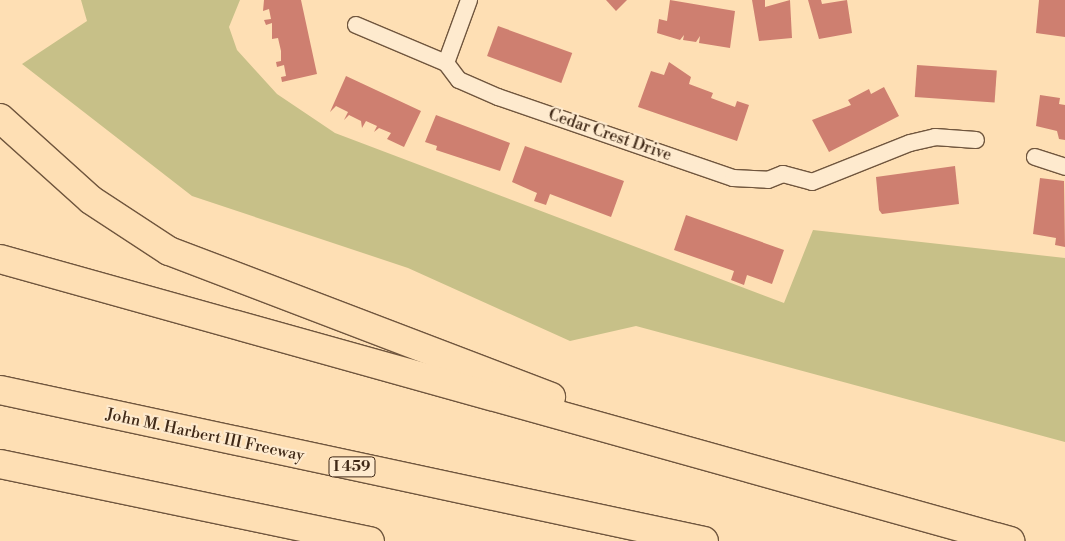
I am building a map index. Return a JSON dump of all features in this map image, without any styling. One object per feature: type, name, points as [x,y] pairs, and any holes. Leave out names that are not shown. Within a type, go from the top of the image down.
[{"type":"highway","points":[[0,118],[91,200],[169,251],[489,375],[814,489]]},
{"type":"highway","points":[[0,259],[814,489],[1010,541]]},
{"type":"highway","name":"John M. Harbert III Freeway","points":[[0,390],[704,541]]},
{"type":"highway","points":[[0,464],[370,541]]},
{"type":"street","points":[[446,63],[470,0]]},
{"type":"street","name":"Cedar Crest Drive","points":[[356,25],[446,63],[459,80],[498,96],[733,178],[768,180],[783,174],[812,182],[910,144],[936,138],[976,140]]},
{"type":"street","points":[[1035,157],[1065,167]]},
{"type":"shaded area","points":[[81,0],[240,0],[229,27],[237,50],[277,94],[335,133],[784,303],[813,230],[1065,258],[1065,442],[636,326],[570,341],[408,268],[192,196],[22,64],[87,21]]},
{"type":"building","points":[[264,0],[301,0],[317,74],[282,82],[281,77],[286,76],[284,65],[277,67],[276,62],[281,61],[281,51],[278,38],[272,39],[272,23],[266,25],[264,20],[271,19],[269,9],[263,11]]},
{"type":"building","points":[[606,0],[627,0],[616,11]]},
{"type":"building","points":[[670,0],[735,11],[730,48],[699,43],[700,36],[696,42],[683,40],[684,35],[680,40],[657,33],[659,19],[667,21]]},
{"type":"building","points":[[752,0],[765,0],[765,7],[790,0],[792,38],[759,41]]},
{"type":"building","points":[[808,0],[821,0],[822,4],[847,0],[852,33],[819,39]]},
{"type":"building","points":[[1039,0],[1065,0],[1065,37],[1036,33]]},
{"type":"building","points":[[498,26],[572,53],[561,83],[487,56]]},
{"type":"building","points":[[669,62],[691,77],[689,84],[713,93],[711,98],[735,107],[737,101],[749,105],[737,141],[638,107],[651,71],[664,75]]},
{"type":"building","points":[[917,65],[997,71],[995,103],[915,97]]},
{"type":"building","points":[[346,76],[421,111],[404,147],[387,139],[391,133],[379,128],[374,132],[377,126],[366,121],[362,128],[361,121],[349,115],[344,120],[348,112],[336,106],[330,112]]},
{"type":"building","points":[[884,87],[899,116],[829,152],[812,120],[851,105],[848,100],[869,89],[871,94]]},
{"type":"building","points":[[1040,95],[1060,98],[1059,104],[1065,105],[1065,140],[1059,139],[1057,131],[1036,126]]},
{"type":"building","points":[[436,115],[510,143],[500,171],[436,150],[437,146],[425,142]]},
{"type":"building","points":[[525,146],[624,181],[611,217],[550,194],[546,205],[534,201],[537,193],[512,182]]},
{"type":"building","points":[[955,166],[959,204],[882,214],[879,210],[876,177]]},
{"type":"building","points":[[1040,178],[1064,181],[1065,247],[1055,245],[1056,238],[1033,234]]},
{"type":"building","points":[[686,215],[784,250],[772,284],[747,275],[744,285],[731,280],[734,271],[674,250]]}]
